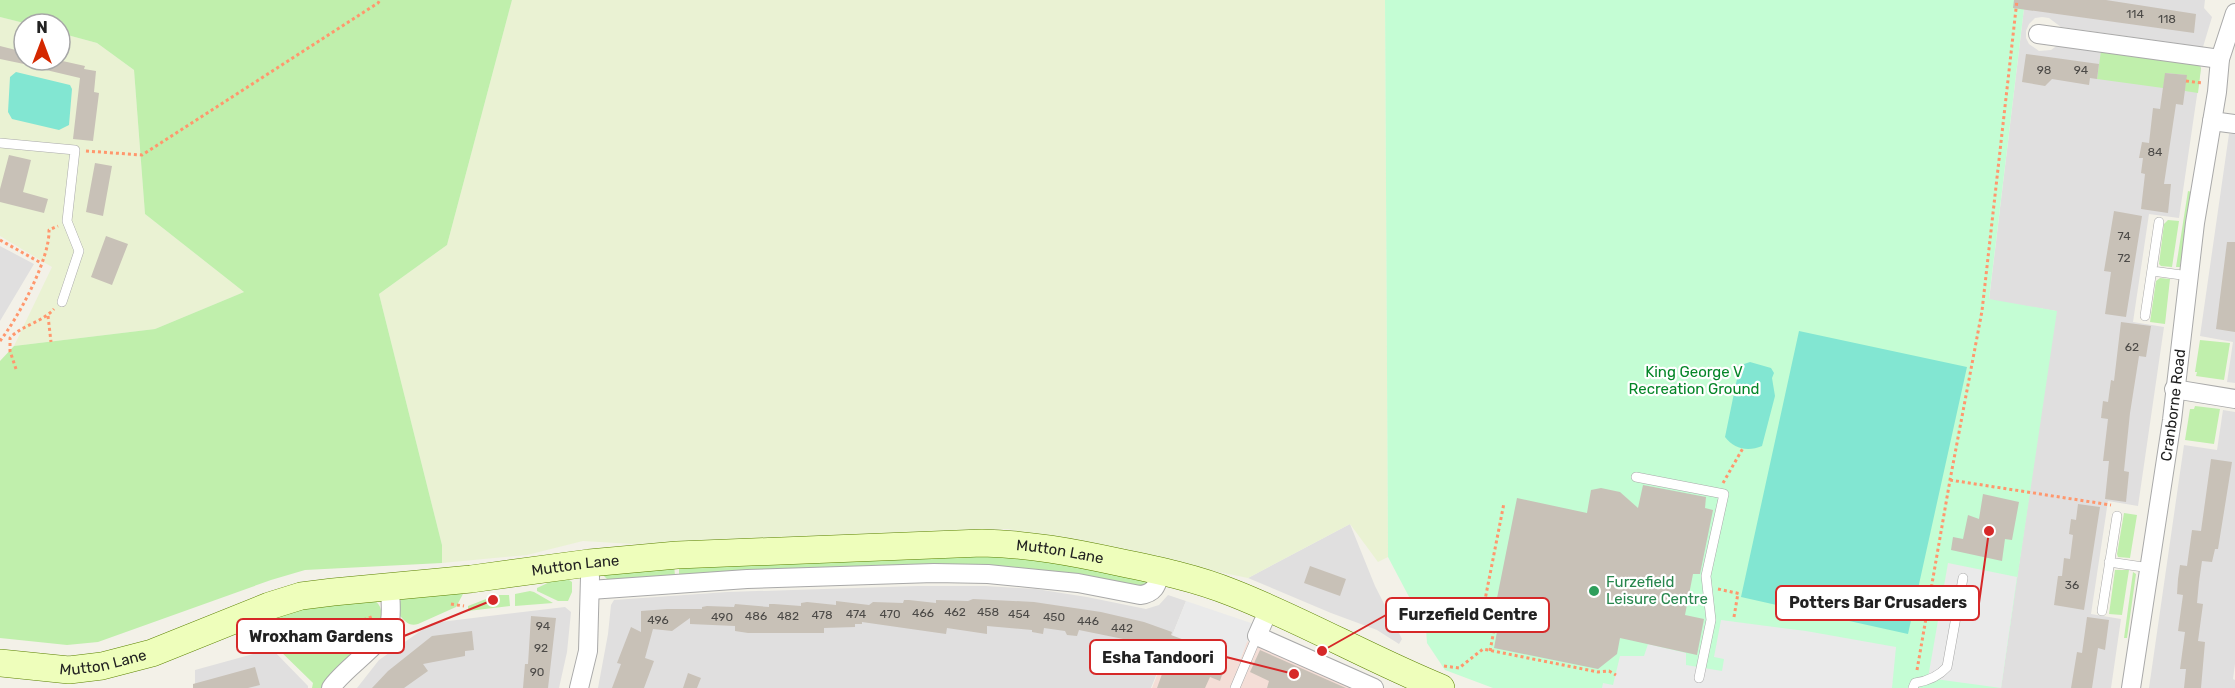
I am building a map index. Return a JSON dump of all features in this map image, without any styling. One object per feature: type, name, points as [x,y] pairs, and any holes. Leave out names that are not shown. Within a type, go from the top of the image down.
[{"type":"main road","name":"Mutton Lane","points":[[0,663],[69,670],[102,666],[152,653],[269,606],[301,596],[390,598],[471,579],[590,577],[710,554],[982,543],[1054,548],[1161,571],[1232,593],[1441,679]]},
{"type":"street","name":"Cranborne Road","points":[[2131,688],[2172,420],[2189,276],[2220,59],[2234,19]]},
{"type":"street","points":[[2038,34],[2220,59]]},
{"type":"street","points":[[2212,121],[2235,124]]},
{"type":"street","points":[[2174,389],[2235,399]]},
{"type":"street","points":[[579,688],[588,651],[590,577]]},
{"type":"street","points":[[331,688],[338,677],[385,635],[390,621],[390,598]]},
{"type":"street","points":[[1269,609],[1257,636],[1374,688]]},
{"type":"lane","points":[[0,143],[75,150],[67,221],[79,251],[62,302]]},
{"type":"lane","points":[[2145,316],[2159,222]]},
{"type":"lane","points":[[2152,271],[2189,276]]},
{"type":"lane","points":[[1636,477],[1724,494],[1706,576],[1711,620],[1699,678]]},
{"type":"lane","points":[[2102,611],[2118,511]]},
{"type":"lane","points":[[2109,562],[2150,568]]},
{"type":"lane","points":[[1914,686],[1940,674],[1947,667],[1963,578]]},
{"type":"lane","points":[[1235,688],[1257,636]]},
{"type":"path","points":[[75,150],[142,155],[380,0]]},
{"type":"path","points":[[1914,686],[1982,311],[2017,0]]},
{"type":"path","points":[[2186,81],[2202,83]]},
{"type":"path","points":[[0,341],[21,307],[42,263],[49,240],[49,230]]},
{"type":"path","points":[[0,240],[42,263]]},
{"type":"path","points":[[16,369],[10,351],[10,338],[17,331],[48,315],[62,302]]},
{"type":"path","points":[[48,315],[51,342]]},
{"type":"path","points":[[1717,492],[1743,448]]},
{"type":"path","points":[[1950,480],[2118,511]]},
{"type":"path","points":[[1490,651],[1497,614],[1483,610],[1504,503]]},
{"type":"path","points":[[1707,586],[1740,594],[1734,617]]},
{"type":"path","points":[[247,636],[282,637],[365,620],[390,598]]},
{"type":"path","points":[[442,604],[464,606]]},
{"type":"path","points":[[1441,679],[1445,665],[1459,668],[1483,649],[1598,672],[1610,671],[1616,675]]},
{"type":"shaded area","points":[[2025,0],[2205,0],[2204,8],[2212,17],[2203,47],[2061,27],[2049,18],[2042,17],[2035,18],[2026,31],[2029,44],[2039,51],[2051,50],[2058,45],[2201,66],[2179,218],[2149,214],[2133,322],[2164,327],[2138,506],[2108,501],[2091,614],[2121,619],[2111,688],[2001,688],[2056,311],[1989,300]]},
{"type":"shaded area","points":[[16,72],[70,85],[72,89],[69,125],[59,130],[12,119],[8,112],[10,77]]},
{"type":"shaded area","points":[[2229,134],[2235,134],[2235,383],[2227,382],[2233,342],[2200,336]]},
{"type":"shaded area","points":[[0,246],[34,264],[0,321]]},
{"type":"shaded area","points":[[1799,331],[1967,367],[1908,634],[1741,597]]},
{"type":"shaded area","points":[[1750,362],[1771,368],[1774,373],[1772,378],[1775,396],[1762,446],[1747,449],[1737,447],[1725,437],[1739,369]]},
{"type":"shaded area","points":[[2223,410],[2235,412],[2235,664],[2233,679],[2235,688],[2149,688],[2184,445],[2217,450]]},
{"type":"shaded area","points":[[1350,524],[1375,586],[1402,639],[1399,644],[1377,630],[1248,578]]},
{"type":"shaded area","points":[[1948,563],[2017,577],[2001,688],[1928,678]]},
{"type":"shaded area","points":[[918,586],[1036,589],[1146,609],[1159,605],[1168,595],[1186,601],[1151,688],[598,688],[611,605],[614,600],[727,592]]},
{"type":"shaded area","points":[[1186,601],[1254,624],[1240,660],[1172,636]]},
{"type":"shaded area","points":[[565,607],[571,612],[567,652],[559,688],[357,688],[379,660],[432,623]]},
{"type":"shaded area","points":[[1721,620],[1806,631],[1896,647],[1892,688],[1602,688],[1603,683],[1613,685],[1620,656],[1644,656],[1648,644],[1686,653],[1686,665],[1722,671],[1724,659],[1714,657]]},
{"type":"shaded area","points":[[1172,636],[1240,660],[1247,641],[1354,688],[1152,688]]},
{"type":"shaded area","points":[[272,649],[308,688],[195,688],[195,670]]},
{"type":"green space","points":[[0,0],[512,0],[447,245],[379,294],[442,545],[442,563],[305,570],[98,642],[67,645],[0,638],[0,361],[14,346],[155,329],[244,292],[145,214],[134,70],[97,43],[72,36],[72,12],[12,12],[12,20],[0,17]]},
{"type":"green space","points":[[512,0],[1385,0],[1388,557],[1378,562],[1350,524],[1248,578],[1008,529],[633,544],[583,541],[527,555],[442,563],[442,545],[379,294],[447,245]]},
{"type":"green space","name":"King George V Recreation Ground","points":[[1385,0],[2025,0],[1989,299],[2057,311],[2001,688],[1493,688],[1445,670],[1427,643],[1426,629],[1388,557]]},
{"type":"green space","points":[[0,17],[12,20],[12,72],[72,72],[72,36],[97,43],[134,70],[145,214],[244,292],[155,329],[14,346],[52,267],[0,236]]},
{"type":"green space","points":[[2101,51],[2198,64],[2201,68],[2198,93],[2185,91],[2186,75],[2166,73],[2163,88],[2097,79]]},
{"type":"green space","points":[[2188,191],[2192,192],[2180,267],[2176,267]]},
{"type":"green space","points":[[2168,220],[2179,221],[2172,267],[2159,264],[2164,224]]},
{"type":"green space","points":[[2160,278],[2170,279],[2165,324],[2150,322],[2156,281]]},
{"type":"green space","points":[[2200,340],[2230,343],[2224,380],[2196,376]]},
{"type":"green space","points":[[2195,406],[2220,409],[2214,444],[2185,440],[2190,409],[2194,409]]},
{"type":"green space","points":[[2124,513],[2137,515],[2130,558],[2118,557],[2117,554]]},
{"type":"green space","points":[[1002,552],[1147,580],[1148,583],[1143,588],[1085,577],[679,576],[679,564]]},
{"type":"green space","points":[[674,564],[675,576],[609,581],[604,576],[604,574]]},
{"type":"green space","points":[[2115,570],[2129,570],[2122,615],[2109,614]]},
{"type":"green space","points":[[2133,572],[2136,574],[2127,638],[2124,638]]},
{"type":"green space","points":[[566,578],[572,582],[572,592],[568,601],[558,601],[537,591],[537,588],[554,580]]},
{"type":"green space","points":[[462,590],[463,594],[456,607],[418,624],[410,624],[398,614],[400,601],[404,596]]},
{"type":"green space","points":[[530,591],[553,603],[515,606],[515,594]]},
{"type":"green space","points":[[499,595],[509,595],[510,606],[468,611],[468,606],[486,599],[488,602],[499,601]]},
{"type":"green space","points":[[373,599],[379,605],[381,612],[379,627],[323,688],[312,688],[313,683],[274,645],[249,648],[248,625],[288,608]]},
{"type":"building","points":[[2014,0],[2106,0],[2196,14],[2194,33],[2013,8]]},
{"type":"building","points":[[0,46],[12,49],[12,62],[0,59]]},
{"type":"building","points":[[2026,54],[2099,64],[2097,79],[2090,78],[2089,85],[2052,79],[2045,86],[2022,82]]},
{"type":"building","points":[[72,63],[85,66],[84,69],[96,71],[94,92],[99,93],[93,141],[73,139],[80,78],[55,72],[72,72]]},
{"type":"building","points":[[2165,73],[2187,75],[2183,105],[2176,104],[2164,184],[2171,184],[2168,213],[2141,209],[2145,174],[2141,173],[2143,158],[2139,158],[2142,142],[2149,143],[2153,108],[2160,109]]},
{"type":"building","points":[[9,155],[31,160],[23,192],[48,199],[44,213],[0,202],[0,189]]},
{"type":"building","points":[[95,163],[112,166],[103,216],[86,212]]},
{"type":"building","points":[[2114,211],[2142,216],[2126,317],[2105,314],[2111,272],[2104,271]]},
{"type":"building","points":[[106,236],[128,244],[112,285],[91,277]]},
{"type":"building","points":[[2227,242],[2235,242],[2235,332],[2216,329]]},
{"type":"building","points":[[2121,322],[2151,326],[2146,357],[2139,356],[2130,413],[2124,471],[2129,472],[2126,502],[2105,499],[2109,461],[2103,461],[2108,419],[2101,418],[2103,401],[2108,402],[2111,380],[2114,381]]},
{"type":"building","points":[[2211,459],[2232,462],[2218,549],[2215,549],[2212,562],[2202,561],[2199,582],[2197,603],[2203,604],[2198,641],[2205,642],[2201,688],[2184,688],[2186,669],[2180,669],[2185,632],[2178,631],[2183,595],[2177,594],[2178,579],[2180,565],[2187,566],[2192,530],[2201,531]]},
{"type":"building","name":"Furzefield Leisure Centre","points":[[1643,485],[1706,497],[1705,508],[1713,510],[1700,574],[1693,574],[1685,615],[1704,619],[1697,655],[1620,638],[1617,654],[1598,669],[1494,648],[1501,610],[1495,608],[1517,498],[1587,513],[1591,490],[1601,488],[1620,492],[1638,508]]},
{"type":"building","points":[[1983,494],[2019,502],[2012,540],[2005,539],[2002,561],[1951,550],[1953,537],[1963,539],[1968,515],[1979,519]]},
{"type":"building","points":[[2078,504],[2100,507],[2084,610],[2054,605],[2058,576],[2062,576],[2064,558],[2070,559],[2073,535],[2069,534],[2071,519],[2076,520]]},
{"type":"building","points":[[1310,566],[1346,579],[1340,596],[1304,583]]},
{"type":"building","points":[[973,599],[1034,602],[1101,612],[1144,622],[1219,653],[1218,656],[1225,658],[1223,662],[1226,663],[1220,681],[1210,677],[1205,688],[1157,688],[1166,663],[1133,654],[1138,642],[1079,630],[1077,636],[1067,635],[1065,631],[1044,628],[1043,634],[1032,632],[1032,630],[987,626],[987,634],[947,628],[946,634],[862,622],[862,624],[855,624],[855,627],[824,628],[824,633],[748,633],[735,631],[735,626],[690,624],[690,618],[672,631],[653,629],[645,658],[654,661],[644,688],[612,688],[621,664],[617,663],[631,627],[641,632],[641,611],[702,609],[707,606],[734,607],[735,604],[769,607],[769,604],[801,606],[801,603],[807,602],[836,605],[836,601],[869,605],[873,602],[903,603],[904,600],[936,603],[936,600],[968,601]]},
{"type":"building","points":[[531,616],[556,618],[548,688],[523,688],[525,664],[528,664]]},
{"type":"building","points":[[2087,617],[2109,620],[2105,650],[2098,648],[2092,688],[2071,688],[2077,652],[2082,653]]},
{"type":"building","points":[[472,631],[474,650],[465,651],[465,656],[423,664],[428,671],[404,688],[372,688],[388,671],[432,636]]},
{"type":"building","points":[[1260,650],[1346,688],[1267,688],[1269,681],[1250,672]]},
{"type":"building","points":[[255,667],[260,685],[248,688],[193,688],[193,684]]},
{"type":"building","points":[[688,673],[701,678],[697,688],[683,688]]},
{"type":"place","name":"Potters Bar Crusaders","points":[[1989,531]]},
{"type":"place","name":"Furzefield Leisure Centre","points":[[1594,591]]},
{"type":"place","name":"Wroxham Gardens","points":[[493,600]]},
{"type":"place","name":"Furzefield Centre","points":[[1322,651]]},
{"type":"place","name":"Esha Tandoori","points":[[1294,674]]}]
